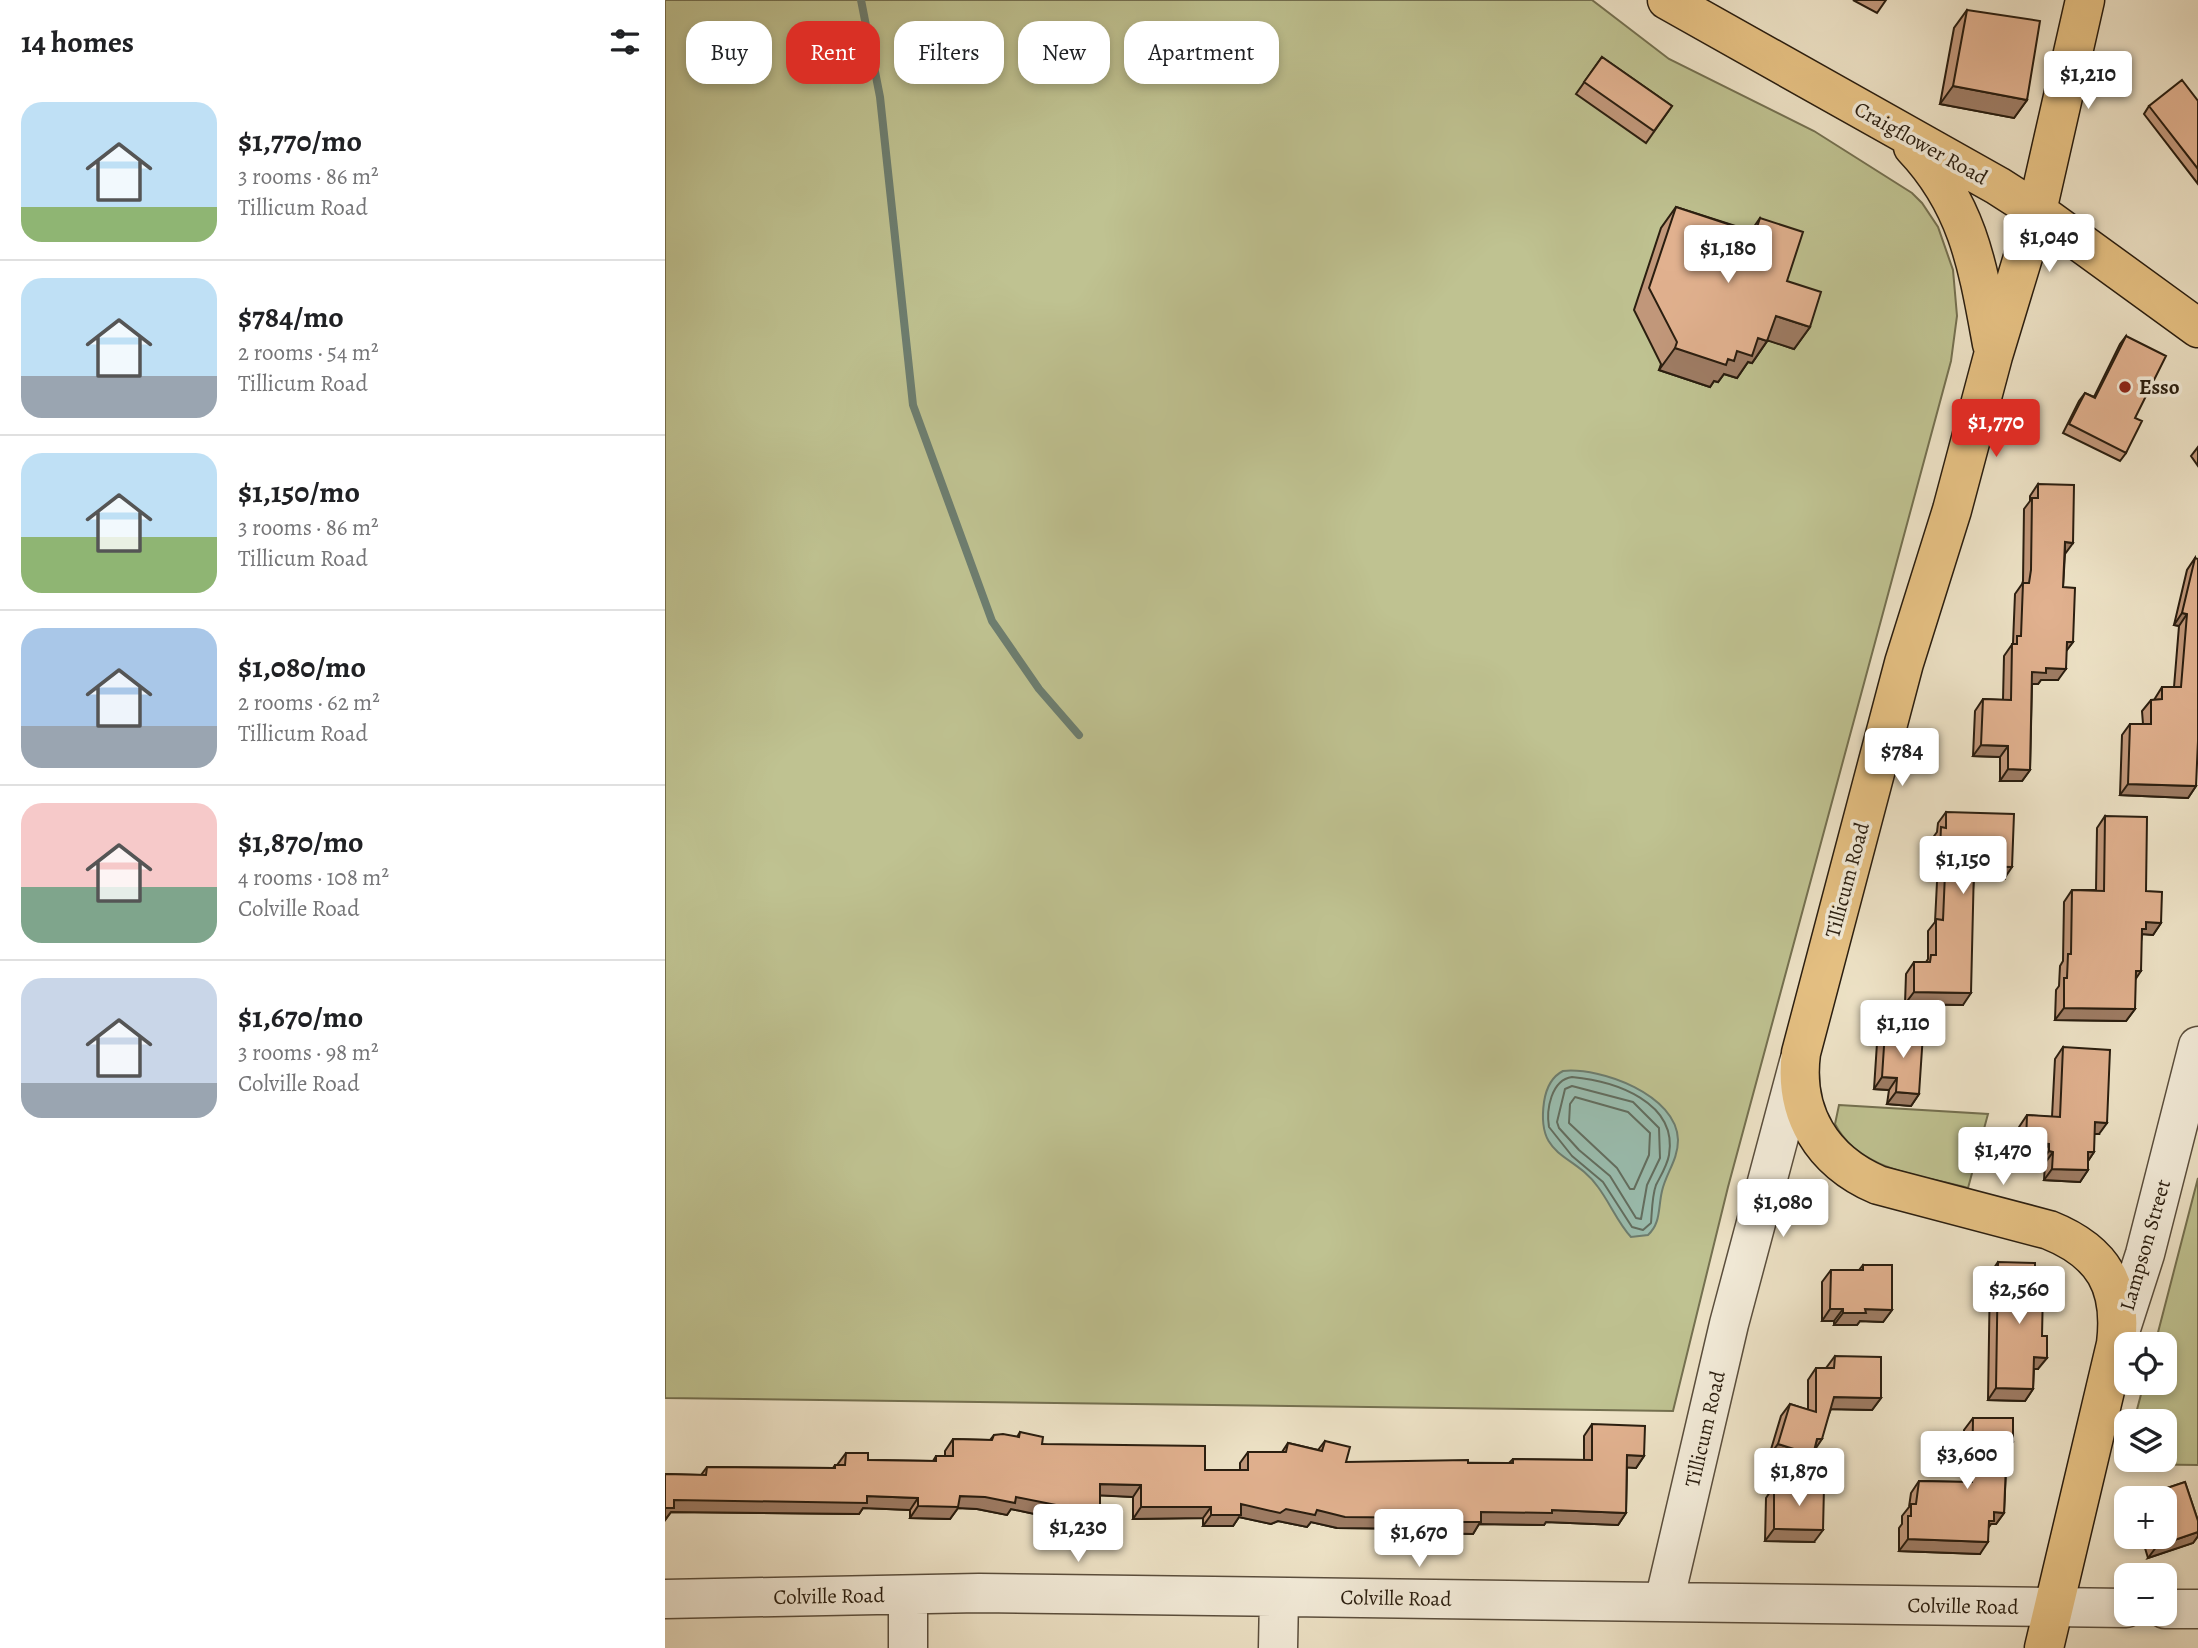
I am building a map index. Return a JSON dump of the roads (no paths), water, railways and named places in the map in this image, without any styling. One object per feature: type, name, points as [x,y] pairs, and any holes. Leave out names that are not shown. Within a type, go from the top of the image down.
[{"type":"main road","name":"Craigflower Road","points":[[1667,0],[2037,211],[2198,328]]},
{"type":"main road","name":"Tillicum Road","points":[[1801,1053],[1904,663],[1952,510],[1993,354],[2037,211],[2085,0]]},
{"type":"main road","points":[[1861,110],[1911,145],[1950,193],[1977,261],[1993,354]]},
{"type":"main road","points":[[1801,1053],[1798,1077],[1802,1102],[1811,1124],[1836,1160],[1855,1175],[1878,1185],[2049,1230],[2072,1239],[2091,1254],[2106,1273],[2116,1296],[2118,1332]]},
{"type":"main road","name":"Lampson Street","points":[[2044,1648],[2114,1353]]},
{"type":"street","name":"Lampson Street","points":[[2120,1332],[2145,1254],[2198,1046]]},
{"type":"street","name":"Tillicum Road","points":[[1664,1602],[1730,1325],[1801,1053]]},
{"type":"street","name":"Colville Road","points":[[665,1599],[908,1595],[1279,1597],[2114,1608]]},
{"type":"street","points":[[908,1595],[908,1648]]},
{"type":"street","points":[[1278,1648],[1279,1597]]},
{"type":"street","points":[[2177,1609],[2198,1609]]},
{"type":"water","points":[[1563,1071],[1597,1074],[1634,1087],[1651,1097],[1665,1110],[1674,1124],[1678,1140],[1676,1154],[1664,1184],[1657,1220],[1648,1235],[1631,1237],[1598,1187],[1551,1145],[1543,1121],[1544,1102],[1552,1080]]},
{"type":"waterway","points":[[861,0],[880,97],[913,405],[992,621],[1039,689],[1079,735]]},
{"type":"place","name":"Esso","points":[[2125,387]]}]
